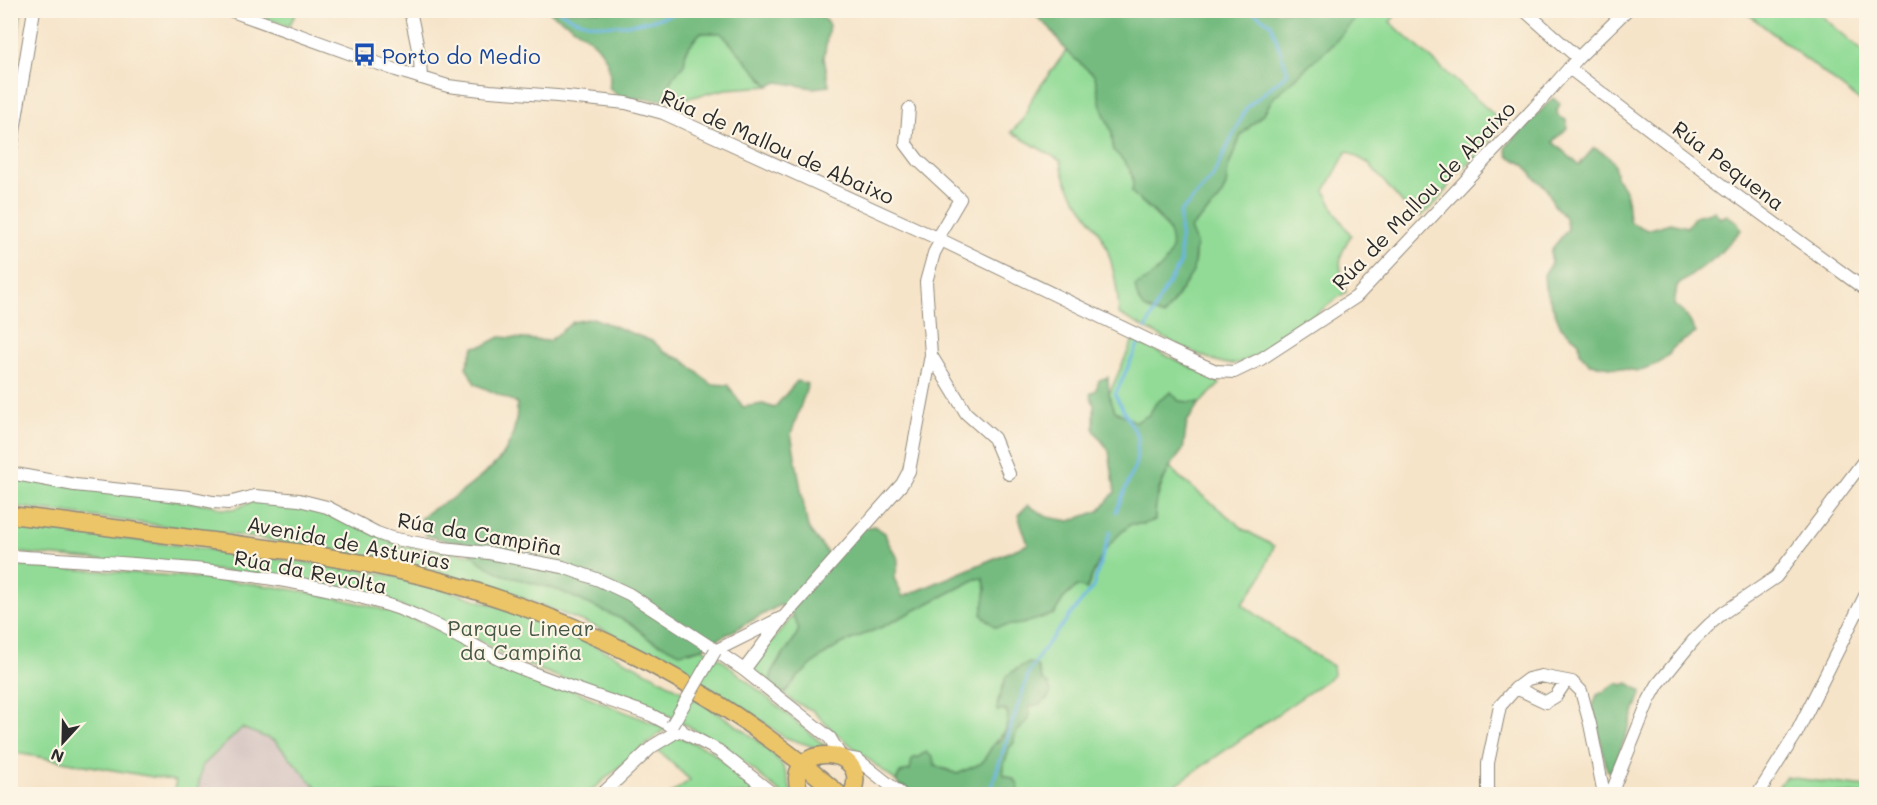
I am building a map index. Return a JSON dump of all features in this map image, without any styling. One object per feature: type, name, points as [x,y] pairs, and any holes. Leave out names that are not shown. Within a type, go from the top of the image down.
[{"type":"main road","name":"Avenida de Asturias","points":[[10,515],[331,558],[379,566],[462,587],[536,612],[618,647],[709,697],[780,746]]},
{"type":"main road","points":[[780,746],[841,757],[854,775],[856,791]]},
{"type":"main road","points":[[780,746],[801,770],[839,795]]},
{"type":"main road","points":[[801,795],[801,770],[820,754]]},
{"type":"street","points":[[10,155],[34,10]]},
{"type":"street","name":"Rúa de Mallou de Abaixo","points":[[229,10],[448,86],[626,104],[663,113],[939,239],[1171,351],[1216,371],[1234,372],[1261,359],[1356,297],[1391,262],[1578,58],[1628,10]]},
{"type":"street","points":[[410,10],[420,59],[421,78]]},
{"type":"street","points":[[1524,10],[1578,58]]},
{"type":"street","name":"Rúa Pequena","points":[[1569,68],[1732,193],[1866,290]]},
{"type":"street","points":[[744,670],[783,618],[902,484],[909,471],[931,355],[926,282],[939,239],[960,199],[918,160],[906,144],[909,109]]},
{"type":"street","points":[[931,355],[966,413],[994,438],[1009,474]]},
{"type":"street","points":[[1611,795],[1648,700],[1658,684],[1693,641],[1723,612],[1768,584],[1782,571],[1866,458]]},
{"type":"street","name":"Rúa da Campiña","points":[[10,473],[75,485],[189,497],[213,502],[228,503],[268,495],[327,507],[391,538],[563,567],[629,594],[744,670],[830,738],[841,757]]},
{"type":"street","name":"Rúa da Revolta","points":[[10,556],[207,571],[346,594],[390,606],[422,619],[513,665],[651,715],[676,727],[719,751],[774,795]]},
{"type":"street","points":[[1758,795],[1796,734],[1866,594]]},
{"type":"street","points":[[602,795],[676,727],[715,651],[783,618]]},
{"type":"street","points":[[1488,795],[1488,763],[1500,706],[1516,688],[1533,677],[1549,677],[1578,686],[1584,697],[1604,795]]},
{"type":"street","points":[[1516,688],[1546,702],[1556,696],[1566,681]]},
{"type":"street","points":[[841,757],[858,760],[901,795]]},
{"type":"shaded area","points":[[242,727],[275,741],[322,794],[197,794],[202,766]]},
{"type":"green space","points":[[10,11],[21,13],[11,87]]},
{"type":"green space","points":[[245,11],[297,11],[289,26]]},
{"type":"green space","points":[[548,11],[818,11],[829,25],[824,58],[829,86],[813,88],[778,82],[769,86],[721,33],[700,33],[686,50],[684,65],[672,78],[664,100],[619,97],[609,87],[610,73],[607,60],[601,50],[582,33]]},
{"type":"green space","points":[[1030,11],[1372,11],[1355,18],[1335,42],[1273,98],[1264,113],[1241,135],[1228,168],[1226,186],[1219,200],[1190,229],[1196,243],[1193,272],[1164,316],[1151,312],[1140,304],[1135,286],[1165,263],[1170,253],[1169,233],[1163,222],[1132,192],[1133,179],[1129,169],[1113,150],[1112,133],[1101,106],[1095,76],[1066,51],[1050,28]]},
{"type":"green space","points":[[1372,11],[1399,11],[1390,22],[1500,120],[1498,131],[1477,156],[1453,178],[1440,199],[1421,216],[1410,212],[1368,163],[1347,151],[1325,191],[1337,215],[1351,235],[1343,250],[1340,263],[1346,292],[1274,344],[1245,361],[1233,364],[1209,359],[1119,314],[1115,280],[1106,246],[1073,194],[1063,173],[1061,161],[1011,132],[1023,120],[1033,96],[1066,51],[1095,76],[1101,106],[1112,133],[1113,150],[1129,169],[1133,179],[1132,192],[1161,221],[1171,238],[1170,257],[1147,280],[1164,316],[1185,285],[1194,265],[1194,242],[1190,229],[1219,200],[1226,186],[1228,168],[1241,135],[1264,113],[1273,98],[1335,42],[1355,18]]},
{"type":"green space","points":[[1744,11],[1816,11],[1866,54],[1866,106]]},
{"type":"green space","points":[[700,33],[721,33],[769,86],[726,89],[685,99],[664,100],[672,78],[684,65],[686,50]]},
{"type":"green space","points":[[1553,98],[1560,104],[1557,110],[1558,116],[1566,120],[1567,128],[1553,142],[1579,165],[1594,148],[1611,159],[1615,166],[1616,178],[1626,194],[1630,222],[1647,230],[1670,223],[1687,227],[1695,216],[1714,211],[1720,218],[1727,215],[1737,222],[1741,230],[1716,257],[1677,286],[1674,305],[1687,316],[1696,333],[1678,344],[1659,363],[1638,371],[1590,364],[1580,353],[1579,342],[1561,327],[1545,288],[1544,275],[1551,263],[1551,250],[1568,229],[1564,216],[1554,205],[1547,189],[1524,164],[1508,156],[1506,147]]},
{"type":"green space","points":[[593,318],[654,342],[664,352],[683,360],[711,384],[728,385],[743,407],[763,404],[774,408],[797,381],[808,384],[791,434],[808,528],[830,556],[855,530],[874,526],[885,533],[897,557],[894,578],[903,597],[1028,544],[1018,515],[1028,505],[1047,517],[1070,521],[1099,511],[1115,492],[1109,451],[1094,430],[1094,405],[1090,394],[1096,390],[1099,380],[1108,377],[1109,394],[1115,411],[1136,422],[1149,415],[1156,403],[1171,392],[1179,401],[1200,403],[1187,422],[1183,450],[1170,467],[1159,489],[1155,520],[1144,524],[1131,524],[1122,532],[1104,553],[1086,589],[1077,586],[1063,599],[1054,614],[1022,624],[995,627],[982,615],[986,588],[983,578],[976,579],[884,626],[841,644],[818,659],[796,679],[784,694],[769,686],[771,677],[799,629],[793,615],[780,605],[702,648],[680,653],[649,639],[632,624],[558,590],[504,575],[481,563],[462,542],[447,541],[426,535],[418,522],[426,513],[456,496],[490,469],[505,452],[513,435],[517,403],[475,384],[466,367],[474,347],[485,345],[500,337],[549,341],[573,322]]},
{"type":"green space","points":[[1133,340],[1212,377],[1220,384],[1200,403],[1179,401],[1171,392],[1156,403],[1149,415],[1136,422],[1115,411],[1109,394]]},
{"type":"green space","points":[[1170,467],[1245,530],[1274,546],[1260,580],[1242,604],[1292,641],[1333,666],[1334,675],[1162,794],[1019,794],[1014,779],[1004,775],[1004,766],[1013,738],[1028,719],[1029,705],[1036,705],[1042,680],[1037,666],[1020,667],[1014,670],[1006,681],[997,703],[1008,714],[1006,730],[982,763],[957,774],[935,766],[933,758],[922,754],[915,757],[910,770],[900,773],[896,781],[833,731],[812,710],[794,702],[784,694],[796,679],[818,659],[841,644],[884,626],[976,579],[983,578],[986,588],[983,615],[1054,614],[1063,599],[1077,586],[1087,589],[1104,552],[1122,532],[1131,524],[1144,524],[1155,520],[1159,493]]},
{"type":"green space","points":[[10,478],[213,505],[222,509],[234,509],[252,502],[266,500],[329,512],[400,546],[474,555],[504,575],[558,590],[632,624],[649,639],[690,652],[702,648],[721,659],[825,746],[820,749],[784,737],[752,714],[685,673],[604,630],[515,595],[428,569],[351,553],[257,538],[11,506]]},
{"type":"green space","name":"Parque Linear da Campiña","points":[[10,524],[361,570],[431,586],[506,610],[614,655],[722,716],[774,755],[784,768],[792,794],[782,794],[744,762],[692,728],[667,715],[632,700],[563,679],[511,658],[460,630],[362,591],[268,575],[11,552]]},
{"type":"green space","points":[[11,565],[255,584],[351,601],[420,622],[553,682],[666,728],[587,794],[322,794],[275,741],[242,728],[202,766],[197,794],[173,794],[176,781],[11,752]]},
{"type":"green space","points":[[793,615],[799,629],[794,640],[774,667],[769,686],[750,668]]},
{"type":"green space","points":[[1031,663],[1037,666],[1042,680],[1048,684],[1051,692],[1043,703],[1029,706],[1028,718],[1016,733],[1014,743],[1009,748],[1003,768],[1004,775],[1016,782],[1019,794],[918,794],[900,786],[896,781],[905,771],[910,770],[912,759],[926,752],[933,758],[935,766],[957,774],[982,763],[1006,730],[1008,714],[1006,709],[997,711],[997,707],[1006,676],[1025,664]]},
{"type":"green space","points":[[1618,683],[1623,685],[1628,683],[1642,691],[1611,772],[1607,770],[1593,706],[1597,695]]},
{"type":"green space","points":[[678,736],[711,751],[762,794],[670,794],[690,780],[657,749]]},
{"type":"green space","points":[[1785,777],[1866,787],[1866,794],[1774,794]]},
{"type":"waterway","points":[[558,10],[588,23],[605,25],[638,23],[687,10]]},
{"type":"waterway","points":[[1146,329],[1160,298],[1180,264],[1180,213],[1212,178],[1247,107],[1288,73],[1271,24],[1250,10]]},
{"type":"waterway","points":[[1116,512],[1136,463],[1138,437],[1115,395],[1138,345]]},
{"type":"waterway","points":[[989,794],[1029,672],[1047,644],[1093,587],[1110,532]]},
{"type":"place","name":"Porto do Medio","points":[[364,55]]}]
